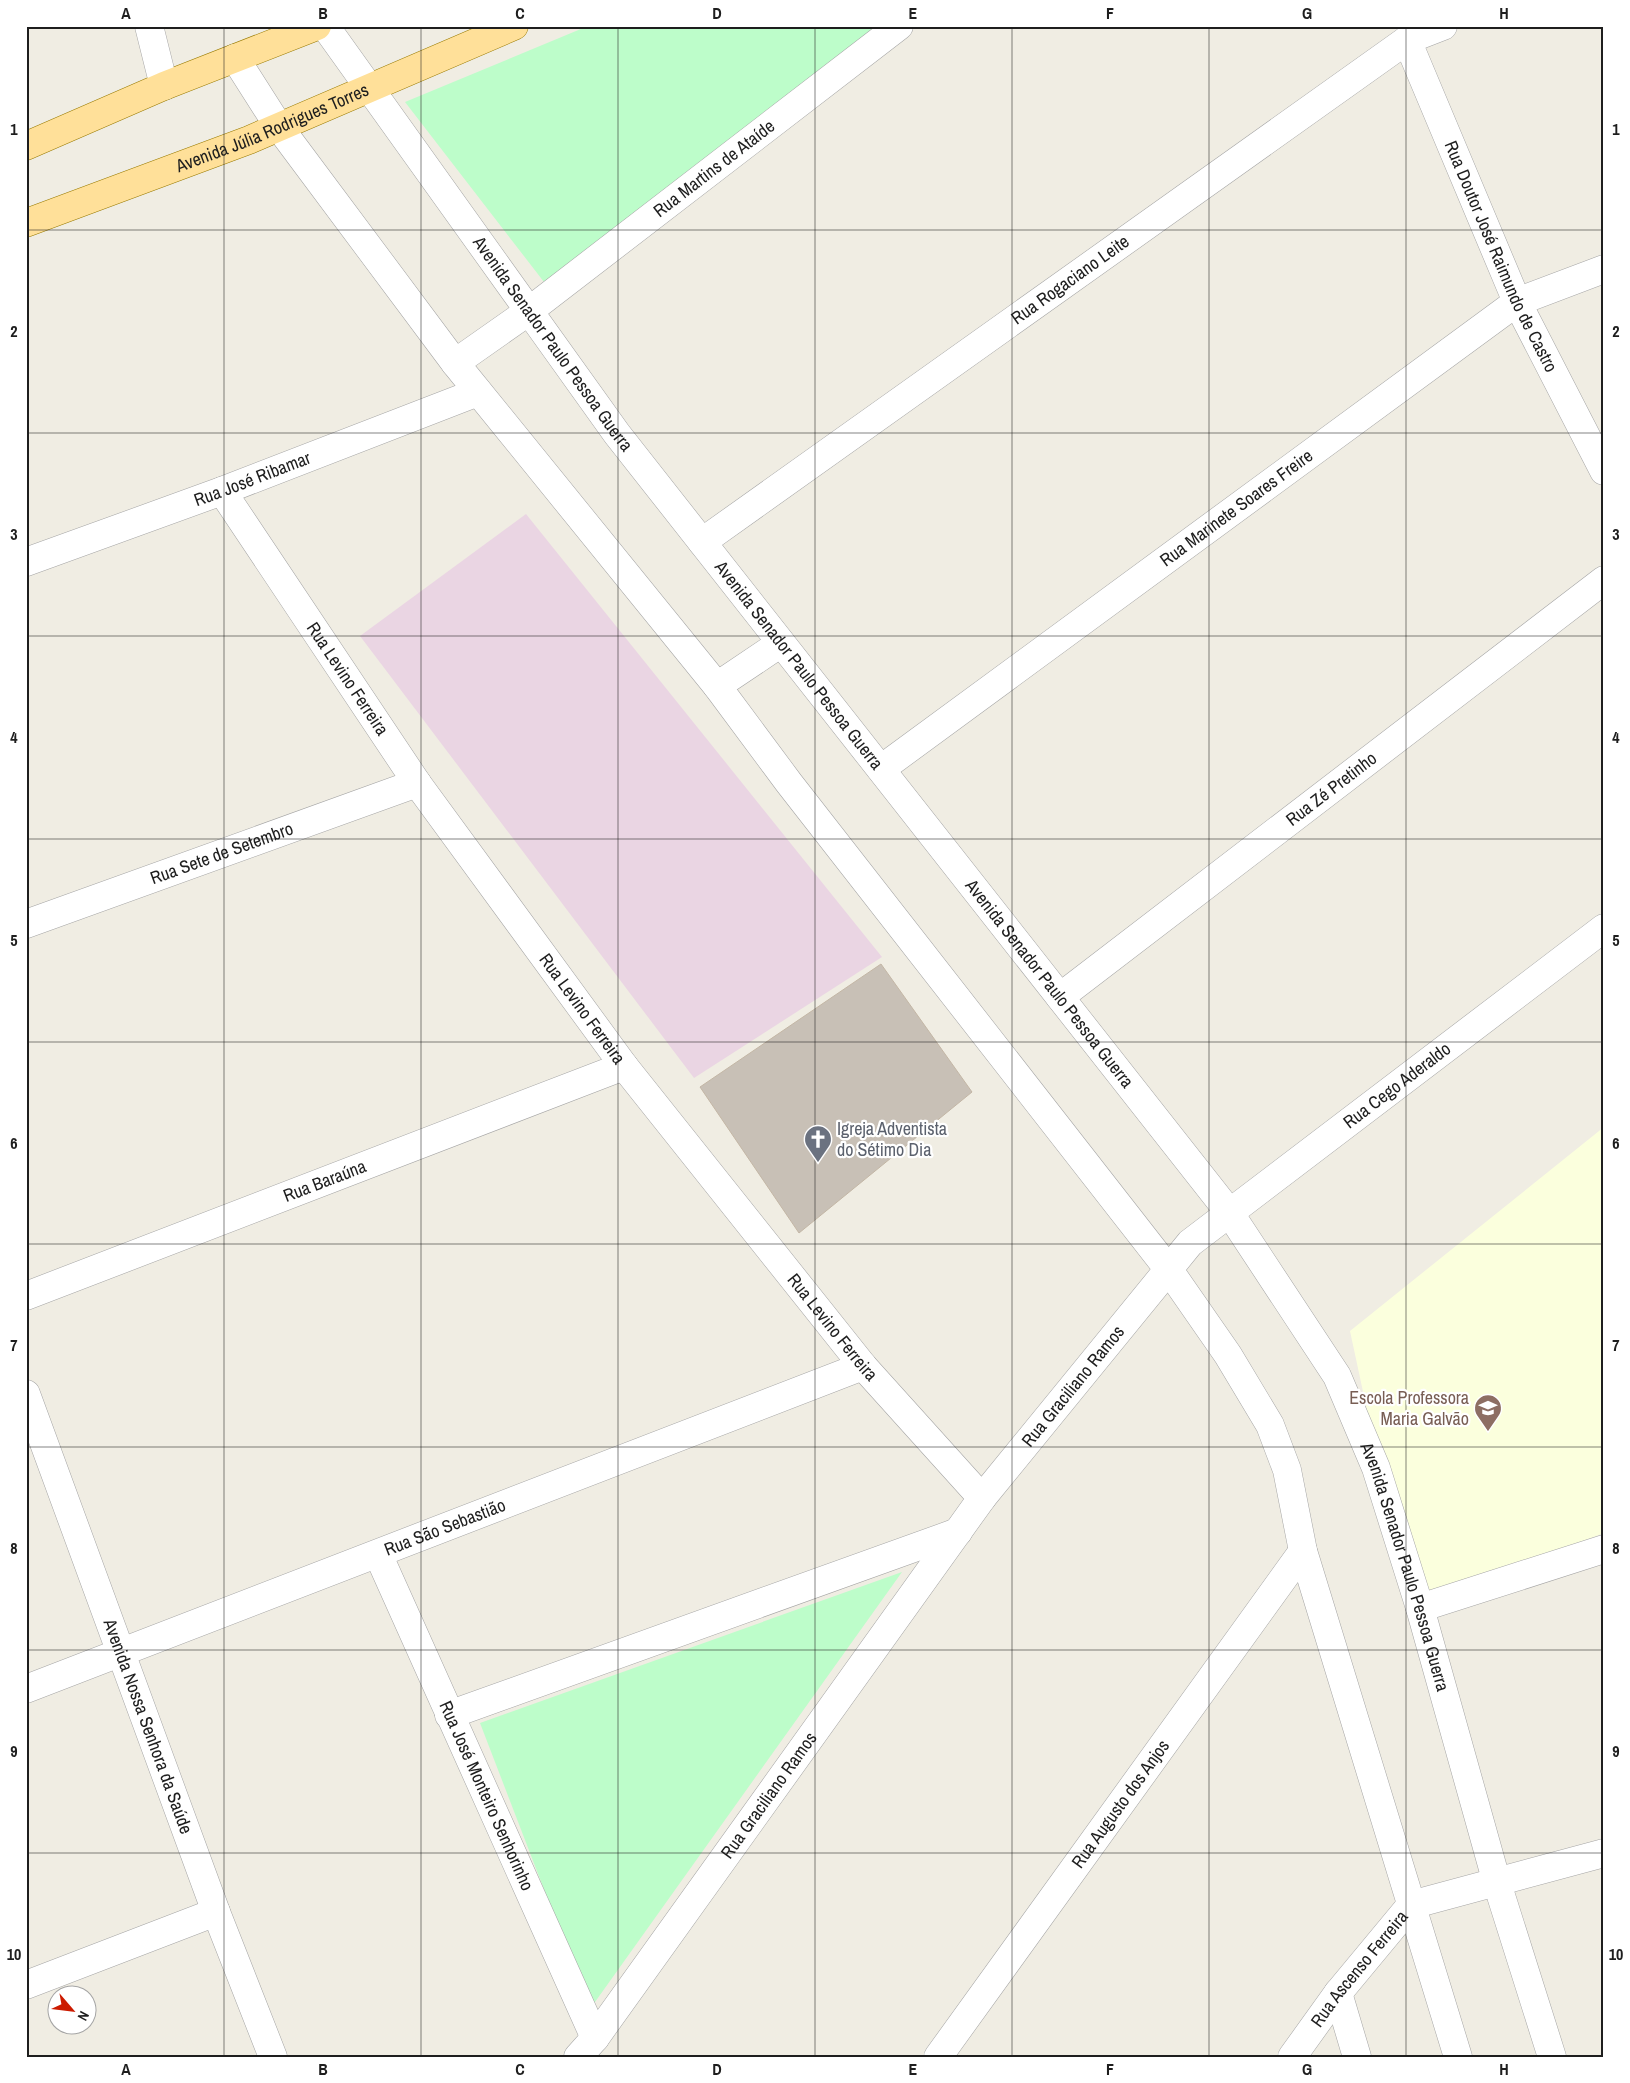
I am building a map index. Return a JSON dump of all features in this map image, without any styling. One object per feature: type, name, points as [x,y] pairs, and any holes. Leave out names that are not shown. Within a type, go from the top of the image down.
[{"type":"main road","points":[[26,146],[164,86],[317,26]]},
{"type":"main road","name":"Avenida Júlia Rodrigues Torres","points":[[26,223],[279,127],[514,26]]},
{"type":"street","points":[[149,26],[164,86]]},
{"type":"street","name":"Avenida Senador Paulo Pessoa Guerra","points":[[325,26],[617,434],[1229,1212],[1337,1376],[1376,1468],[1420,1608],[1497,1883],[1552,2057]]},
{"type":"street","name":"Rua Martins de Ataíde","points":[[455,363],[529,311],[899,26]]},
{"type":"street","name":"Rua Rogaciano Leite","points":[[702,542],[1407,40],[1443,26]]},
{"type":"street","name":"Rua Doutor José Raimundo de Castro","points":[[1407,40],[1517,302],[1604,471]]},
{"type":"street","points":[[235,58],[279,127],[455,363],[717,686],[788,783],[1169,1270],[1232,1362],[1270,1425],[1287,1470],[1303,1551],[1458,2057]]},
{"type":"street","name":"Rua Marinete Soares Freire","points":[[881,769],[1517,302],[1604,269]]},
{"type":"street","name":"Rua José Ribamar","points":[[26,562],[222,490],[478,392]]},
{"type":"street","name":"Rua Levino Ferreira","points":[[222,490],[417,783],[624,1066],[863,1366],[982,1498]]},
{"type":"street","name":"Rua Zé Pretinho","points":[[1060,998],[1604,580]]},
{"type":"street","points":[[717,686],[781,643]]},
{"type":"street","name":"Rua Sete de Setembro","points":[[26,924],[417,783]]},
{"type":"street","name":"Rua Cego Aderaldo","points":[[1190,1243],[1604,928]]},
{"type":"street","name":"Rua Baraúna","points":[[26,1296],[624,1066]]},
{"type":"street","name":"Rua Graciliano Ramos","points":[[586,2047],[982,1498],[1190,1243]]},
{"type":"street","name":"Rua São Sebastião","points":[[26,1689],[863,1366]]},
{"type":"street","name":"Avenida Nossa Senhora da Saúde","points":[[26,1394],[216,1912],[273,2057]]},
{"type":"street","points":[[449,1715],[958,1532]]},
{"type":"street","points":[[1420,1608],[1604,1549]]},
{"type":"street","name":"Rua Augusto dos Anjos","points":[[938,2057],[1303,1551]]},
{"type":"street","name":"Rua José Monteiro Senhorinho","points":[[378,1554],[449,1715],[586,2047]]},
{"type":"street","name":"Rua Ascenso Ferreira","points":[[1292,2057],[1338,1993],[1411,1905],[1604,1853]]},
{"type":"street","points":[[26,1985],[216,1912]]},
{"type":"street","points":[[1338,1993],[1356,2057]]},
{"type":"shaded area","points":[[526,514],[882,957],[694,1078],[360,636]]},
{"type":"shaded area","name":"Escola Professora Maria Galvão","points":[[1604,1127],[1604,1533],[1409,1606],[1350,1331]]},
{"type":"green space","points":[[588,26],[884,26],[544,282],[405,102]]},
{"type":"green space","points":[[902,1572],[590,2009],[480,1723]]},
{"type":"building","name":"Igreja Adventista do Sétimo Dia","points":[[881,964],[972,1092],[799,1233],[700,1087]]},
{"type":"place","name":"Igreja Adventista do Sétimo Dia","points":[[818,1163]]},
{"type":"place","name":"Escola Professora Maria Galvão","points":[[1488,1432]]}]
